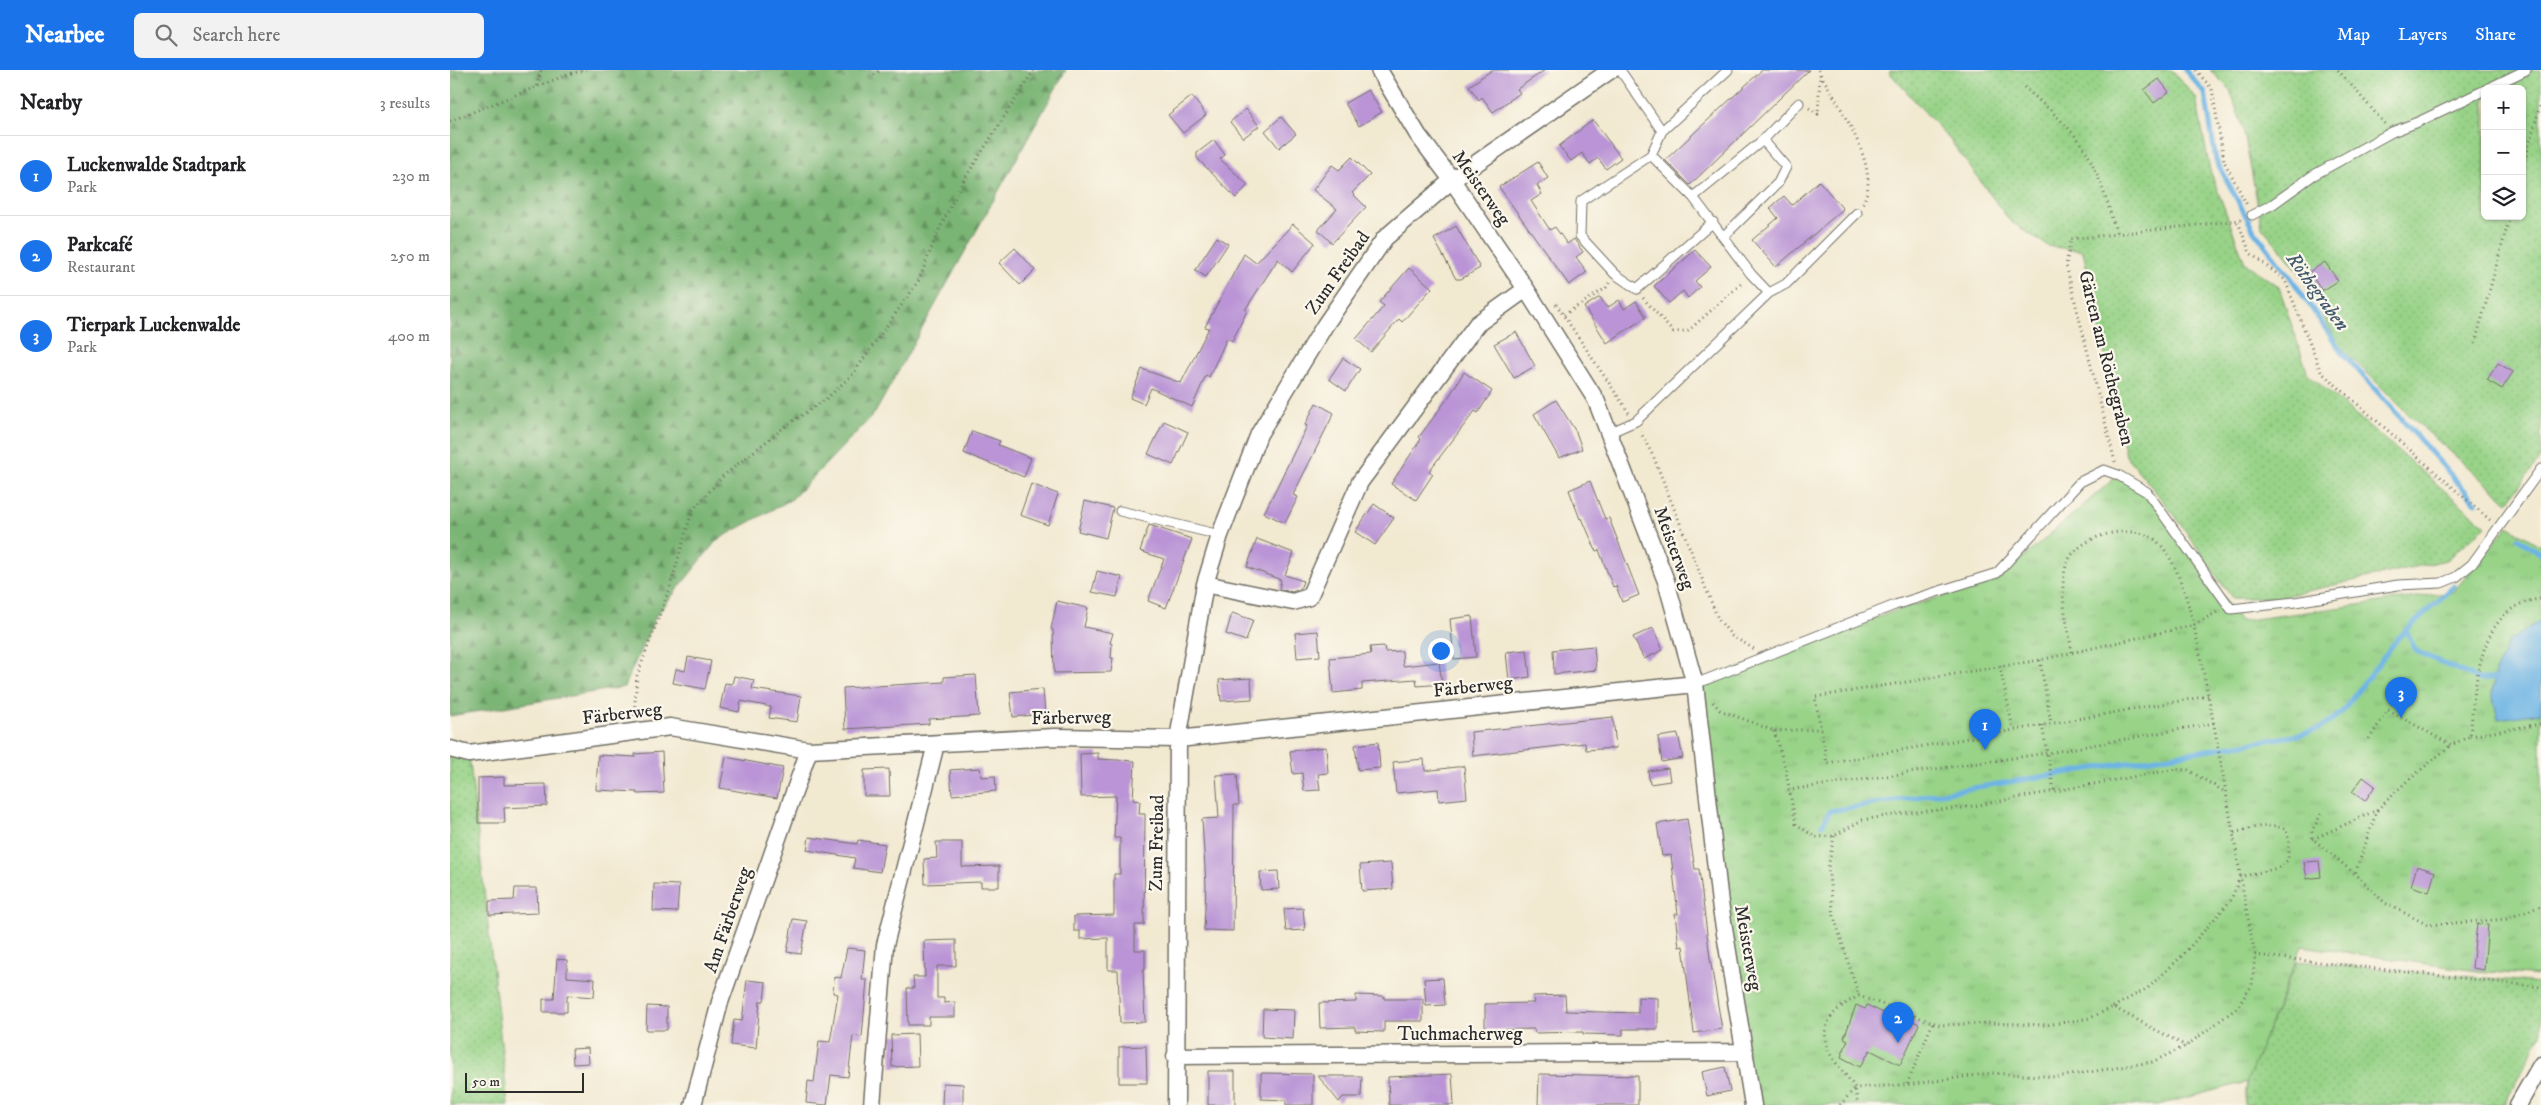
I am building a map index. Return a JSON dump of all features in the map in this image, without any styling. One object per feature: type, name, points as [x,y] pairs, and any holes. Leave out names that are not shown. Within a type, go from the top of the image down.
[{"type":"street","name":"Meisterweg","points":[[1379,70],[1418,135],[1452,180],[1526,289],[1596,400],[1666,581],[1695,684],[1720,902],[1753,1105]]},
{"type":"street","name":"Zum Freibad","points":[[1176,1105],[1178,738],[1205,584],[1220,535],[1259,434],[1325,325],[1385,238],[1452,180],[1611,70]]},
{"type":"street","points":[[1205,584],[1293,602],[1309,597],[1360,482],[1476,324],[1526,289]]},
{"type":"street","name":"Färberweg","points":[[450,749],[469,754],[670,727],[809,750],[1055,736],[1178,738],[1695,684]]},
{"type":"street","points":[[872,1105],[885,945],[936,744]]},
{"type":"street","name":"Am Färberweg","points":[[693,1105],[720,1002],[809,750]]},
{"type":"street","name":"Tuchmacherweg","points":[[1175,1056],[1745,1052]]},
{"type":"street","points":[[2518,1105],[2541,1065]]},
{"type":"lane","points":[[1620,70],[1662,131]]},
{"type":"lane","points":[[1713,222],[1637,289],[1615,274],[1580,236],[1581,201],[1651,155],[1662,131],[1728,70]]},
{"type":"lane","points":[[2494,85],[2526,70]]},
{"type":"lane","points":[[2252,215],[2272,204],[2312,176],[2392,132],[2418,122],[2481,91]]},
{"type":"lane","points":[[1693,197],[1762,140],[1800,103]]},
{"type":"lane","points":[[1723,237],[1778,183],[1786,167],[1762,140]]},
{"type":"lane","points":[[1651,155],[1693,197],[1751,274],[1769,293]]},
{"type":"lane","points":[[1609,433],[1636,422],[1769,293],[1786,284],[1857,213]]},
{"type":"lane","points":[[2230,607],[2295,602],[2398,584],[2442,583],[2456,577],[2472,564],[2541,469]]},
{"type":"lane","points":[[1695,684],[1895,605],[1998,573],[2080,482],[2104,470],[2118,475]]},
{"type":"lane","name":"Gärten am Röthegraben","points":[[2118,475],[2147,492],[2230,607]]},
{"type":"lane","points":[[1120,511],[1220,535]]},
{"type":"lane","points":[[450,760],[469,754]]},
{"type":"path","points":[[537,87],[541,70]]},
{"type":"path","points":[[450,121],[586,70]]},
{"type":"path","points":[[874,75],[880,70]]},
{"type":"path","points":[[634,732],[633,701],[637,676],[670,587],[692,511],[723,476],[787,425],[826,399],[854,374],[919,280],[937,234],[962,183],[1034,70]]},
{"type":"path","points":[[1818,70],[1844,114],[1864,164],[1868,191],[1857,213]]},
{"type":"path","points":[[2196,70],[2212,89],[2224,160],[2252,215]]},
{"type":"path","points":[[2338,70],[2392,132]]},
{"type":"path","points":[[1800,103],[1818,114],[1820,74]]},
{"type":"path","points":[[2024,87],[2061,119],[2080,143],[2098,178],[2117,234]]},
{"type":"path","points":[[2526,156],[2541,102]]},
{"type":"path","points":[[2475,344],[2509,220]]},
{"type":"path","name":"Gärten am Röthegraben","points":[[2118,475],[2066,265],[2071,239],[2238,222],[2250,253],[2285,280],[2322,372],[2498,527]]},
{"type":"path","points":[[1550,326],[1606,288],[1615,274]]},
{"type":"path","points":[[1637,289],[1673,332],[1688,330],[1751,274]]},
{"type":"path","points":[[1840,1105],[1855,1088],[1992,1074],[2058,1077],[2152,1062],[2186,1046],[2237,1008],[2252,985],[2255,955],[2214,723],[2194,625],[2177,571],[2168,555],[2154,539],[2136,532],[2112,532],[2080,548],[2067,564],[2063,588],[2072,652]]},
{"type":"path","points":[[2470,736],[2482,653],[2494,628],[2511,609],[2541,599]]},
{"type":"path","points":[[2208,696],[2051,722],[1827,764],[1815,697],[2040,660],[2194,625],[2230,607]]},
{"type":"path","points":[[2040,660],[2051,722]]},
{"type":"path","points":[[2000,666],[2012,730]]},
{"type":"path","points":[[1695,684],[1720,710],[1774,731],[1821,729]]},
{"type":"path","points":[[2369,740],[2388,710],[2451,745]]},
{"type":"path","points":[[1788,790],[2048,753],[2214,723]]},
{"type":"path","points":[[2314,839],[2377,810],[2405,783],[2451,745],[2470,736],[2541,724]]},
{"type":"path","points":[[2042,725],[2054,791]]},
{"type":"path","points":[[1774,731],[1785,767],[1796,824],[1815,837],[1834,836],[1862,820],[1904,813],[1962,808],[2176,769],[2188,770],[2226,792]]},
{"type":"path","points":[[2355,874],[2377,810]]},
{"type":"path","points":[[2321,814],[2312,831],[2314,839],[2385,903],[2428,925],[2506,919],[2541,906]]},
{"type":"path","points":[[2232,832],[2270,825],[2279,826],[2286,830],[2290,841],[2288,860],[2278,868],[2240,877]]},
{"type":"path","points":[[1834,836],[1828,868],[1834,917],[1859,996]]},
{"type":"path","points":[[1858,1105],[1855,1088],[1836,1063],[1825,1041],[1827,1023],[1841,1005],[1859,996],[1940,1025],[2047,1025],[2090,1018],[2148,988],[2182,956],[2231,900],[2240,877]]},
{"type":"path","points":[[2255,955],[2541,987]]},
{"type":"path","points":[[2113,1007],[2186,1046]]},
{"type":"path","points":[[1907,1084],[1933,1022]]},
{"type":"green space","points":[[450,70],[1066,70],[875,413],[792,499],[717,540],[656,616],[624,687],[450,716]]},
{"type":"green space","points":[[1890,70],[2172,70],[2196,98],[2210,170],[2245,263],[2279,287],[2308,374],[2486,526],[2446,560],[2276,598],[2232,598],[2173,513],[2126,456],[2083,251],[2048,246],[2010,221],[1950,140],[1889,72]]},
{"type":"green space","points":[[2210,70],[2541,70],[2541,457],[2508,502],[2413,419],[2338,344],[2298,270],[2262,227],[2243,128],[2230,90]]},
{"type":"green space","points":[[2118,475],[2147,492],[2240,621],[2453,592],[2508,526],[2541,546],[2541,976],[2477,971],[2302,946],[2247,1082],[2158,1105],[1752,1105],[1695,684],[1895,611],[1999,579]]},
{"type":"green space","points":[[450,749],[469,754],[508,1105],[450,1105]]},
{"type":"green space","points":[[2297,961],[2541,983],[2541,1035],[2504,1105],[2244,1105],[2247,1081]]},
{"type":"water","points":[[2541,620],[2541,713],[2498,719],[2492,694],[2495,672],[2509,641]]},
{"type":"building","points":[[1492,70],[1545,70],[1517,89],[1520,93],[1493,112],[1482,97],[1479,100],[1469,86]]},
{"type":"building","points":[[1762,70],[1809,70],[1690,185],[1665,160]]},
{"type":"building","points":[[2159,79],[2169,92],[2154,103],[2144,90]]},
{"type":"building","points":[[1368,90],[1382,112],[1359,126],[1345,103]]},
{"type":"building","points":[[1192,96],[1206,115],[1183,133],[1168,115]]},
{"type":"building","points":[[1246,109],[1259,126],[1243,138],[1230,122]]},
{"type":"building","points":[[1281,117],[1296,134],[1279,148],[1265,131]]},
{"type":"building","points":[[1593,120],[1621,158],[1606,169],[1598,158],[1590,164],[1582,153],[1571,161],[1559,146]]},
{"type":"building","points":[[1214,140],[1225,155],[1220,159],[1248,185],[1236,198],[1197,158],[1197,153]]},
{"type":"building","points":[[1352,157],[1370,175],[1352,193],[1366,207],[1332,243],[1318,230],[1337,209],[1313,190],[1332,165],[1339,170]]},
{"type":"building","points":[[1538,162],[1548,178],[1537,185],[1542,194],[1531,201],[1550,230],[1555,227],[1567,244],[1574,239],[1583,252],[1576,257],[1587,272],[1569,285],[1499,187]]},
{"type":"building","points":[[1819,181],[1843,209],[1776,267],[1752,240],[1778,218],[1770,208],[1784,196],[1792,205]]},
{"type":"building","points":[[1293,224],[1315,243],[1292,272],[1278,259],[1245,310],[1247,311],[1232,341],[1227,338],[1209,377],[1206,375],[1192,407],[1151,388],[1144,404],[1130,398],[1142,369],[1181,383],[1209,328],[1205,327],[1244,254],[1256,263]]},
{"type":"building","points":[[1456,226],[1480,268],[1461,279],[1456,279],[1434,239]]},
{"type":"building","points":[[1217,237],[1228,244],[1206,277],[1195,270]]},
{"type":"building","points":[[1015,248],[1035,270],[1020,285],[999,263]]},
{"type":"building","points":[[1695,250],[1711,267],[1695,281],[1700,287],[1688,298],[1683,291],[1669,303],[1654,286]]},
{"type":"building","points":[[2325,262],[2338,281],[2322,291],[2309,272]]},
{"type":"building","points":[[1409,268],[1432,288],[1402,322],[1399,319],[1371,352],[1356,339],[1384,306],[1379,302]]},
{"type":"building","points":[[1600,297],[1607,308],[1619,300],[1624,309],[1636,301],[1646,317],[1607,343],[1584,307]]},
{"type":"building","points":[[1516,332],[1535,366],[1514,378],[1494,344]]},
{"type":"building","points":[[1343,358],[1360,369],[1346,391],[1329,379]]},
{"type":"building","points":[[2498,363],[2513,372],[2502,389],[2487,380]]},
{"type":"building","points":[[1464,372],[1492,391],[1478,413],[1475,411],[1429,471],[1433,474],[1416,500],[1391,484],[1421,439],[1419,437],[1450,395]]},
{"type":"building","points":[[1556,400],[1576,432],[1582,449],[1559,458],[1534,414]]},
{"type":"building","points":[[1316,403],[1334,413],[1293,495],[1298,497],[1285,523],[1264,513],[1307,426],[1305,425]]},
{"type":"building","points":[[1164,421],[1188,432],[1173,465],[1148,454]]},
{"type":"building","points":[[972,431],[1000,441],[998,445],[1031,458],[1024,477],[964,453]]},
{"type":"building","points":[[1590,481],[1605,519],[1609,518],[1639,595],[1622,602],[1616,586],[1613,587],[1599,550],[1596,551],[1582,518],[1580,519],[1569,490]]},
{"type":"building","points":[[1031,484],[1058,494],[1048,525],[1020,515]]},
{"type":"building","points":[[1085,501],[1113,508],[1106,538],[1078,531]]},
{"type":"building","points":[[1374,504],[1394,518],[1375,545],[1355,532]]},
{"type":"building","points":[[1149,525],[1192,539],[1166,608],[1148,601],[1164,559],[1140,551]]},
{"type":"building","points":[[1257,539],[1294,553],[1285,575],[1303,581],[1300,589],[1292,592],[1279,589],[1281,580],[1247,567]]},
{"type":"building","points":[[1097,571],[1122,577],[1117,597],[1092,592]]},
{"type":"building","points":[[1057,601],[1088,608],[1084,627],[1113,633],[1110,643],[1112,644],[1111,658],[1113,658],[1111,672],[1054,673],[1053,630],[1051,629]]},
{"type":"building","points":[[1232,613],[1253,620],[1246,641],[1226,634]]},
{"type":"building","points":[[1472,616],[1476,657],[1454,659],[1450,619]]},
{"type":"building","points":[[1653,628],[1663,650],[1644,659],[1633,637]]},
{"type":"building","points":[[1318,631],[1320,656],[1297,658],[1295,633]]},
{"type":"building","points":[[1384,646],[1385,652],[1402,651],[1403,666],[1439,662],[1442,684],[1417,686],[1416,679],[1362,683],[1362,690],[1333,693],[1330,658],[1371,654],[1370,647]]},
{"type":"building","points":[[1594,646],[1596,670],[1554,674],[1553,650]]},
{"type":"building","points":[[1527,650],[1530,677],[1509,680],[1506,652]]},
{"type":"building","points":[[688,657],[711,661],[705,689],[673,683],[676,669],[685,671]]},
{"type":"building","points":[[976,675],[979,716],[929,719],[929,724],[845,729],[843,688],[944,682],[944,677]]},
{"type":"building","points":[[734,676],[754,680],[752,689],[801,696],[797,722],[769,718],[771,707],[741,701],[739,712],[720,708],[725,683],[732,684]]},
{"type":"building","points":[[1251,678],[1252,699],[1221,701],[1219,680]]},
{"type":"building","points":[[1043,689],[1045,714],[1013,717],[1010,692]]},
{"type":"building","points":[[1613,717],[1616,748],[1586,750],[1585,743],[1473,756],[1471,732]]},
{"type":"building","points":[[1678,734],[1683,758],[1662,762],[1658,737]]},
{"type":"building","points":[[1378,742],[1380,768],[1358,770],[1355,745]]},
{"type":"building","points":[[1326,747],[1328,773],[1318,774],[1320,790],[1304,791],[1302,773],[1293,774],[1290,751]]},
{"type":"building","points":[[662,752],[664,793],[637,794],[637,792],[596,790],[598,755],[635,757],[635,754]]},
{"type":"building","points":[[1098,753],[1098,759],[1135,761],[1133,800],[1140,801],[1139,814],[1145,814],[1144,925],[1135,925],[1135,950],[1145,950],[1145,970],[1143,970],[1145,1022],[1120,1023],[1118,970],[1108,970],[1108,938],[1080,939],[1080,931],[1074,931],[1074,916],[1114,915],[1114,874],[1120,874],[1120,838],[1114,838],[1116,796],[1081,797],[1080,754]]},
{"type":"building","points":[[726,757],[783,768],[777,798],[720,788]]},
{"type":"building","points":[[1424,759],[1425,771],[1464,766],[1467,798],[1439,801],[1438,789],[1396,793],[1393,762]]},
{"type":"building","points":[[980,768],[981,777],[995,776],[996,791],[952,795],[950,770]]},
{"type":"building","points":[[1668,768],[1670,781],[1650,784],[1648,771]]},
{"type":"building","points":[[889,769],[890,796],[864,796],[864,770]]},
{"type":"building","points":[[1237,774],[1239,805],[1234,805],[1233,931],[1204,930],[1206,885],[1202,819],[1219,818],[1216,775]]},
{"type":"building","points":[[504,777],[504,785],[546,784],[547,806],[504,808],[505,823],[478,823],[478,778]]},
{"type":"building","points":[[2363,777],[2375,786],[2365,801],[2352,792]]},
{"type":"building","points":[[1687,819],[1695,869],[1699,869],[1710,958],[1722,1029],[1694,1033],[1683,946],[1679,947],[1675,914],[1678,914],[1671,855],[1662,856],[1657,824]]},
{"type":"building","points":[[809,837],[857,844],[858,840],[885,844],[880,872],[853,868],[855,858],[807,850]]},
{"type":"building","points":[[936,842],[962,842],[962,867],[999,866],[999,887],[981,887],[981,882],[925,884],[924,859],[937,858]]},
{"type":"building","points":[[2319,861],[2321,877],[2307,879],[2304,862]]},
{"type":"building","points":[[1391,863],[1393,889],[1362,891],[1360,865]]},
{"type":"building","points":[[2417,866],[2435,872],[2429,892],[2411,886]]},
{"type":"building","points":[[1278,871],[1279,889],[1261,890],[1260,872]]},
{"type":"building","points":[[654,884],[679,885],[677,912],[653,911]]},
{"type":"building","points":[[515,888],[537,888],[538,913],[489,915],[489,901],[514,900]]},
{"type":"building","points":[[1303,908],[1305,930],[1286,931],[1284,909]]},
{"type":"building","points":[[793,919],[807,921],[801,954],[787,952]]},
{"type":"building","points":[[2477,924],[2488,925],[2484,970],[2472,968]]},
{"type":"building","points":[[956,940],[956,966],[937,966],[937,998],[944,998],[944,1003],[955,1002],[955,1017],[929,1017],[929,1025],[908,1025],[907,988],[914,988],[913,977],[925,977],[924,941]]},
{"type":"building","points":[[847,948],[865,950],[862,980],[867,980],[862,1037],[853,1036],[848,1077],[831,1075],[827,1105],[806,1103],[808,1081],[814,1082],[819,1041],[830,1042],[838,994],[833,993],[834,977],[841,978]]},
{"type":"building","points":[[557,959],[567,960],[567,977],[595,979],[594,997],[567,995],[567,1012],[543,1012],[543,999],[554,999]]},
{"type":"building","points":[[1443,978],[1445,1005],[1426,1006],[1424,979]]},
{"type":"building","points":[[747,980],[766,982],[764,1001],[760,1001],[756,1048],[731,1045],[734,1020],[742,1021]]},
{"type":"building","points":[[1356,995],[1384,996],[1384,999],[1423,999],[1423,1021],[1384,1021],[1384,1032],[1355,1031],[1355,1027],[1320,1028],[1319,1003],[1356,1002]]},
{"type":"building","points":[[1565,995],[1566,1011],[1638,1013],[1638,997],[1658,998],[1658,1029],[1623,1029],[1623,1035],[1583,1034],[1583,1032],[1535,1033],[1534,1029],[1485,1030],[1485,1004],[1534,1003],[1533,996]]},
{"type":"building","points":[[1856,1005],[1865,1009],[1867,1005],[1902,1022],[1909,1019],[1919,1024],[1900,1065],[1870,1050],[1860,1067],[1841,1057],[1848,1040],[1844,1038]]},
{"type":"building","points":[[647,1006],[667,1007],[667,1030],[646,1030]]},
{"type":"building","points":[[1263,1009],[1294,1010],[1293,1039],[1262,1037]]},
{"type":"building","points":[[917,1034],[918,1066],[892,1067],[891,1035]]},
{"type":"building","points":[[1146,1046],[1147,1083],[1119,1083],[1119,1047]]},
{"type":"building","points":[[588,1048],[589,1063],[573,1064],[572,1049]]},
{"type":"building","points":[[1725,1067],[1730,1091],[1707,1096],[1702,1072]]},
{"type":"building","points":[[1208,1071],[1235,1071],[1235,1105],[1208,1105]]},
{"type":"building","points":[[1261,1073],[1313,1074],[1313,1105],[1286,1105],[1286,1100],[1261,1099]]},
{"type":"building","points":[[1452,1074],[1454,1105],[1389,1105],[1388,1077]]},
{"type":"building","points":[[1539,1074],[1638,1076],[1638,1105],[1538,1105]]},
{"type":"building","points":[[1318,1076],[1362,1076],[1361,1097],[1343,1097],[1339,1102]]},
{"type":"building","points":[[943,1083],[963,1084],[963,1105],[942,1105]]},
{"type":"waterway","name":"Röthegraben","points":[[2185,70],[2205,93],[2216,160],[2254,231],[2291,278],[2341,351],[2476,503]]},
{"type":"waterway","name":"Röthegraben","points":[[2518,538],[2541,554]]},
{"type":"waterway","points":[[1822,825],[1830,811],[2299,735],[2319,729],[2341,713],[2398,638],[2454,586]]},
{"type":"waterway","points":[[2406,630],[2416,651],[2478,679],[2499,679]]},
{"type":"place","name":"Tierpark Luckenwalde","points":[[2401,718]]},
{"type":"place","name":"Luckenwalde Stadtpark","points":[[1985,750]]},
{"type":"place","name":"Parkcafé","points":[[1898,1043]]}]
